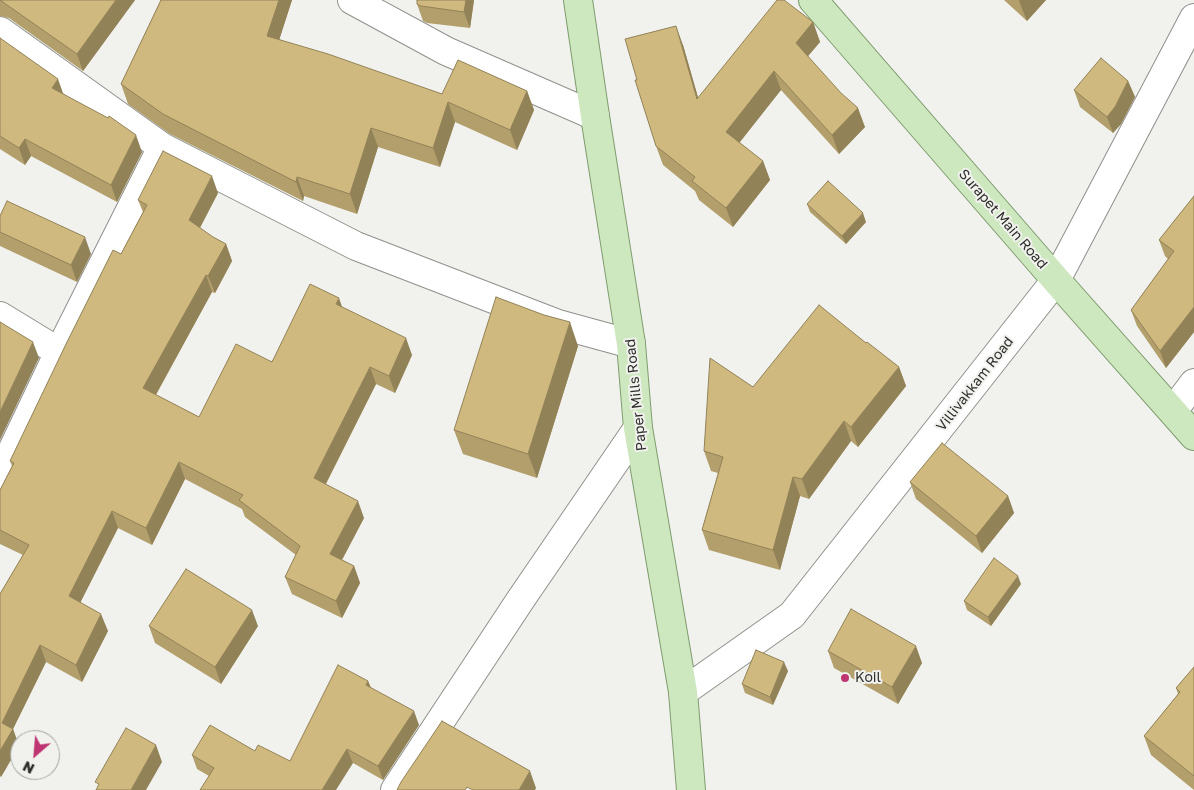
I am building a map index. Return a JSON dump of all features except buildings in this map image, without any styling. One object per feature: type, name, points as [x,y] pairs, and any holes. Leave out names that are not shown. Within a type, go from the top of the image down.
[{"type":"main road","name":"Paper Mills Road","points":[[578,0],[631,344],[638,428],[683,692],[691,790]]},
{"type":"main road","name":"Surapet Main Road","points":[[813,0],[1194,436]]},
{"type":"street","points":[[352,0],[446,51],[595,116]]},
{"type":"street","name":"Villivakkam Road","points":[[683,692],[792,615],[1056,280],[1194,18]]},
{"type":"street","points":[[0,32],[162,147],[356,246],[558,324],[631,344]]},
{"type":"street","points":[[0,476],[59,352],[162,147]]},
{"type":"street","points":[[0,316],[59,352]]},
{"type":"street","points":[[1173,411],[1194,383]]},
{"type":"street","points":[[395,790],[521,599],[638,428]]},
{"type":"place","name":"Koil","points":[[845,678]]}]
